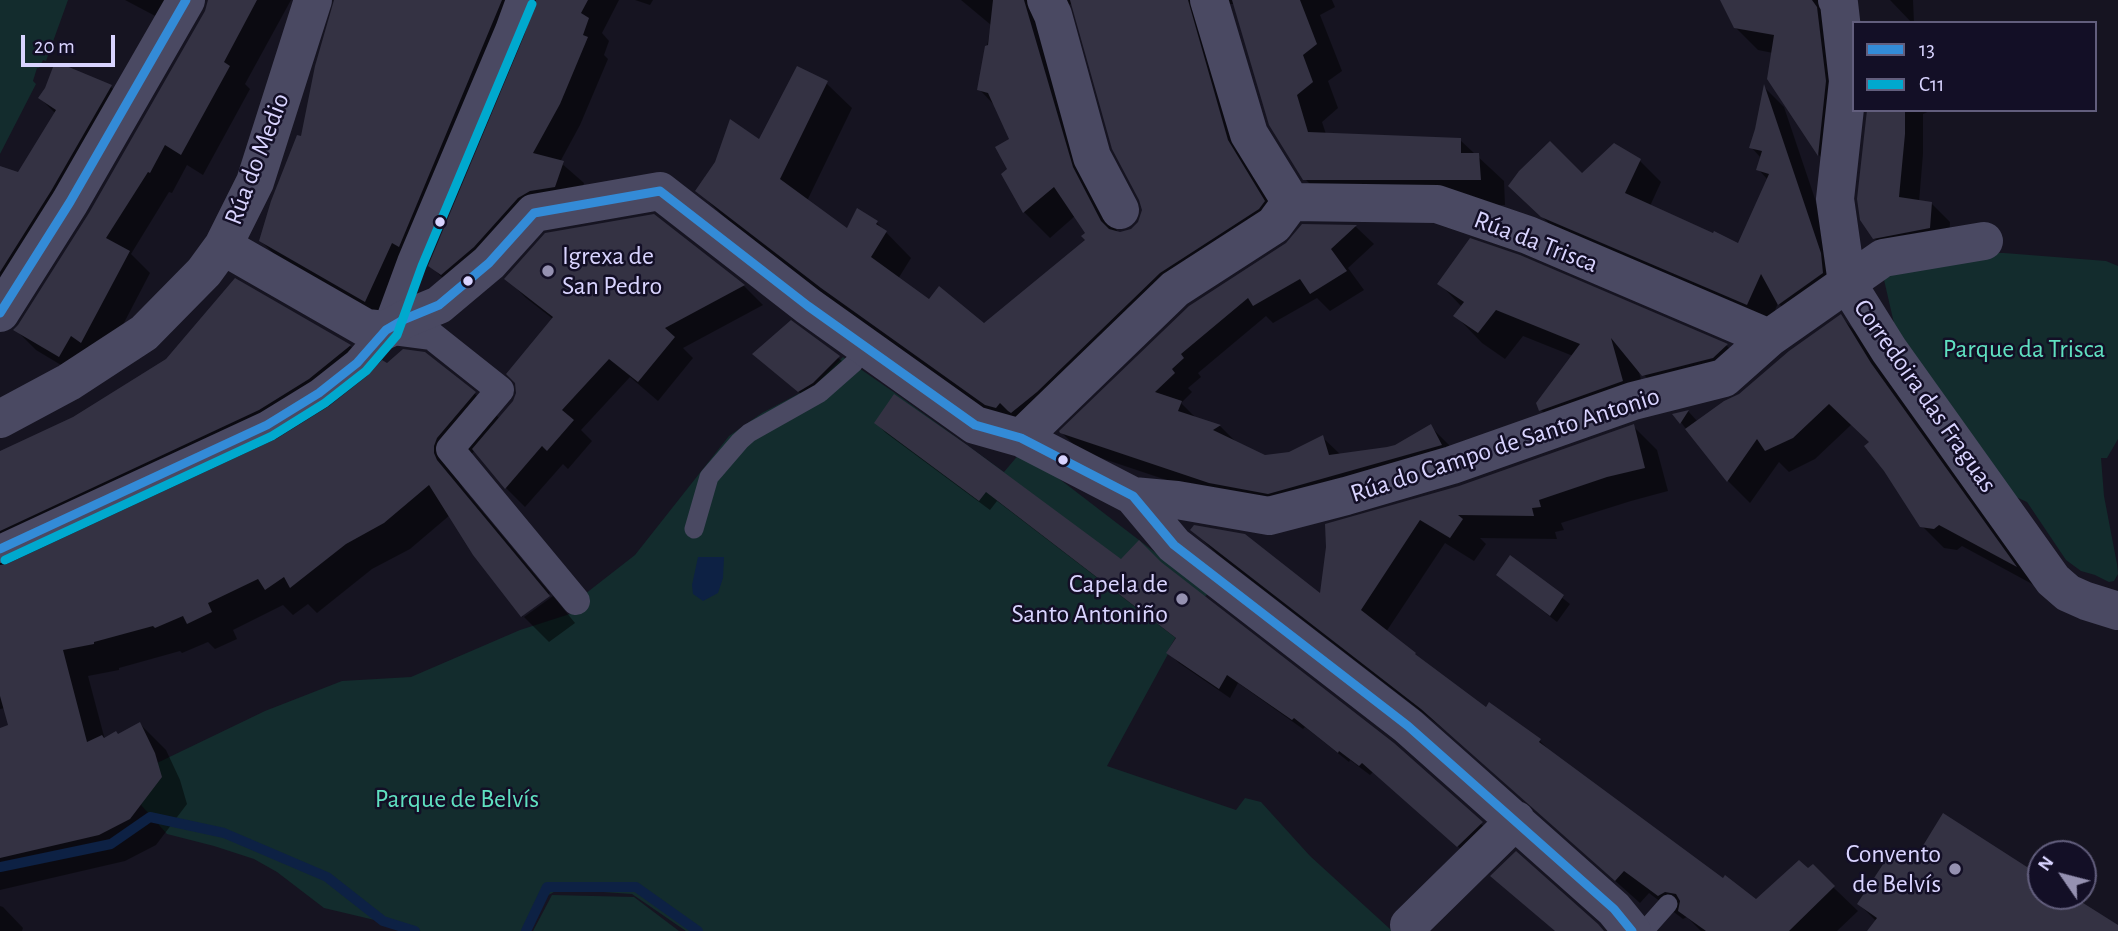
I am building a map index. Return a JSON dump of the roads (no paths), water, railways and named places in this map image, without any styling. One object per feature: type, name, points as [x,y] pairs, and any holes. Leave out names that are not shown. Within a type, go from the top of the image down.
[{"type":"street","points":[[0,313],[77,190],[186,0]]},
{"type":"street","name":"Rúa do Medio","points":[[0,419],[69,382],[144,333],[204,272],[223,246],[255,182],[313,0]]},
{"type":"street","points":[[386,330],[411,262],[520,0]]},
{"type":"street","points":[[1046,0],[1053,15],[1091,157],[1120,210]]},
{"type":"street","points":[[1021,438],[1175,289],[1274,225],[1291,202],[1249,134],[1209,0]]},
{"type":"street","name":"Corredoira das Fraguas","points":[[1837,0],[1848,81],[1835,199],[1847,283],[1889,350],[2053,580],[2068,593],[2118,611]]},
{"type":"street","points":[[0,549],[267,425],[319,393],[357,363],[386,330],[405,318],[439,305],[489,263],[534,213],[660,191],[808,306],[975,425],[1021,438],[1133,496],[1174,545],[1408,726],[1614,909],[1632,931]]},
{"type":"street","name":"Rúa da Trisca","points":[[1291,202],[1437,204],[1528,235],[1769,338]]},
{"type":"street","name":"Rúa do Campo de Santo Antonio","points":[[1133,496],[1177,500],[1269,516],[1452,465],[1633,401],[1724,378],[1769,338],[1883,258],[1984,241]]},
{"type":"street","points":[[223,246],[366,328],[432,336],[500,390],[450,449],[576,601]]},
{"type":"street","points":[[1409,925],[1516,820]]},
{"type":"lane","points":[[694,529],[709,477],[740,442],[749,433],[820,393],[854,363]]},
{"type":"lane","points":[[1643,931],[1668,904]]},
{"type":"water","points":[[698,557],[724,557],[723,578],[718,593],[703,601],[693,594],[692,585]]},
{"type":"waterway","points":[[0,867],[111,844],[150,817],[224,833],[327,877],[383,921],[415,931]]},
{"type":"waterway","points":[[526,931],[547,887],[636,887],[698,931]]},
{"type":"place","name":"Igrexa de San Pedro","points":[[548,271]]},
{"type":"place","name":"Capela de Santo Antoniño","points":[[1182,599]]},
{"type":"place","name":"Convento de Belvís","points":[[1955,869]]},
{"type":"park label","name":"Parque da Trisca","points":[[2024,349]]},
{"type":"park label","name":"Parque de Belvís","points":[[457,799]]}]
